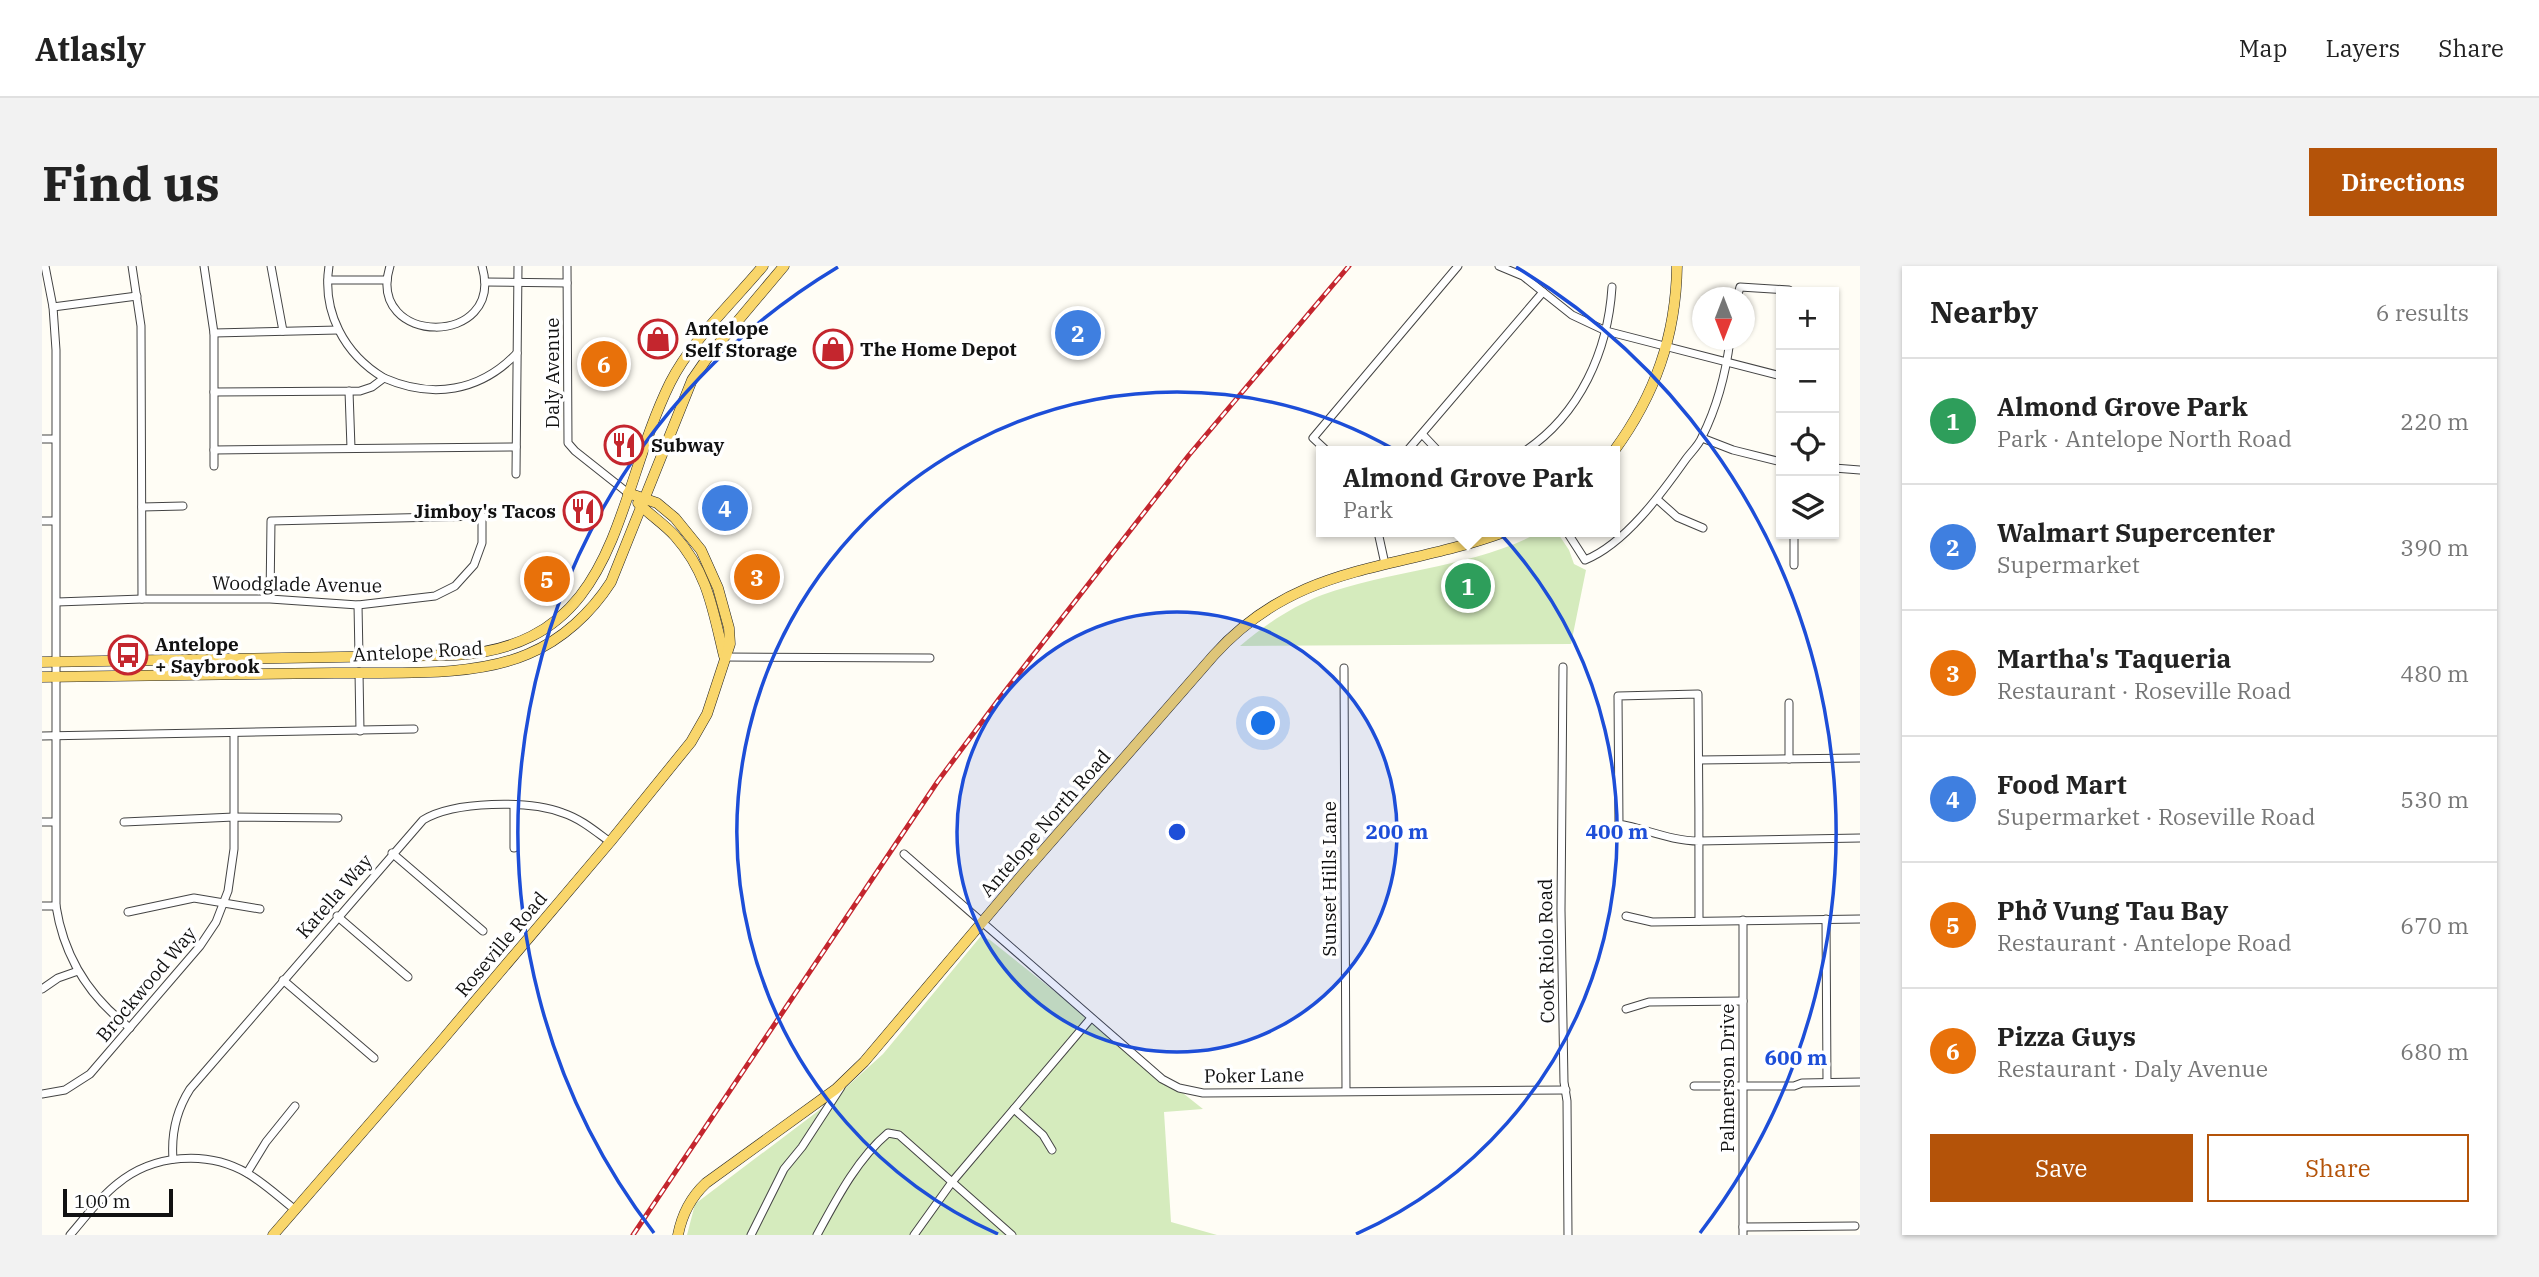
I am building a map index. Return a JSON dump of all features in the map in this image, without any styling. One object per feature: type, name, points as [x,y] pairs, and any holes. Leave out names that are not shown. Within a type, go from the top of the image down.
[{"type":"main road","name":"Antelope Road","points":[[42,662],[407,656],[492,652],[534,636],[575,605],[596,575],[676,371],[763,266]]},
{"type":"main road","points":[[770,282],[777,266]]},
{"type":"main road","name":"Antelope Road","points":[[42,677],[359,673],[477,668],[512,660],[541,648],[576,623],[603,593],[617,570],[692,380],[710,354],[784,266]]},
{"type":"main road","points":[[1617,446],[1646,400],[1674,320],[1677,266]]},
{"type":"main road","name":"Roseville Road","points":[[273,1235],[610,842],[691,742],[712,701],[724,657],[719,629],[703,580],[674,536],[644,503],[628,493]]},
{"type":"main road","name":"Antelope North Road","points":[[678,1235],[689,1202],[706,1182],[846,1080],[1214,655],[1240,629],[1272,605],[1312,585],[1485,537]]},
{"type":"main road","points":[[359,673],[407,656]]},
{"type":"main road","points":[[310,673],[359,657]]},
{"type":"street","points":[[45,266],[53,307],[56,350],[56,906],[64,940],[78,971],[96,997],[131,1028]]},
{"type":"street","points":[[132,266],[141,326],[142,599]]},
{"type":"street","points":[[204,266],[214,333],[214,466]]},
{"type":"street","points":[[271,266],[283,331]]},
{"type":"street","points":[[329,266],[330,305],[338,330],[355,355],[384,378],[411,388],[439,391],[468,386],[490,376],[517,354]]},
{"type":"street","points":[[390,266],[387,280],[394,306],[406,319],[422,327],[439,329],[457,324],[471,314],[481,299],[485,282],[482,266]]},
{"type":"street","points":[[516,474],[518,266]]},
{"type":"street","name":"Daly Avenue","points":[[567,266],[568,443],[628,493]]},
{"type":"street","points":[[1322,446],[1313,438],[1458,266]]},
{"type":"street","points":[[1499,266],[1523,276],[1572,315],[1606,331],[1776,375]]},
{"type":"street","points":[[328,280],[387,280]]},
{"type":"street","points":[[485,282],[567,283]]},
{"type":"street","points":[[1531,446],[1556,424],[1578,396],[1597,361],[1606,331],[1612,287]]},
{"type":"street","points":[[1755,287],[1776,289]]},
{"type":"street","points":[[1413,446],[1543,292]]},
{"type":"street","points":[[53,307],[137,296]]},
{"type":"street","points":[[214,333],[338,330]]},
{"type":"street","points":[[1620,535],[1658,500],[1702,438],[1721,386],[1729,350]]},
{"type":"street","points":[[214,391],[366,390],[384,378]]},
{"type":"street","points":[[349,391],[351,448]]},
{"type":"street","points":[[1423,435],[1433,446]]},
{"type":"street","points":[[1702,438],[1733,450],[1776,461]]},
{"type":"street","points":[[42,439],[55,439]]},
{"type":"street","points":[[214,450],[516,447]]},
{"type":"street","points":[[1839,468],[1860,470]]},
{"type":"street","points":[[1658,500],[1676,517],[1703,528]]},
{"type":"street","points":[[142,507],[183,506]]},
{"type":"street","name":"Woodglade Avenue","points":[[57,602],[270,599],[358,605],[435,596],[455,586],[471,570],[479,554],[482,516],[271,521],[270,599]]},
{"type":"street","points":[[42,521],[55,521]]},
{"type":"street","points":[[1379,537],[1385,564]]},
{"type":"street","points":[[1570,537],[1585,560],[1618,537]]},
{"type":"street","points":[[1794,539],[1794,565]]},
{"type":"street","points":[[358,605],[359,657]]},
{"type":"street","points":[[724,657],[930,658]]},
{"type":"street","name":"Cook Riolo Road","points":[[1563,667],[1561,910],[1568,1235]]},
{"type":"street","name":"Sunset Hills Lane","points":[[1344,668],[1346,1090]]},
{"type":"street","points":[[359,673],[360,731]]},
{"type":"street","points":[[1699,921],[1699,841],[1699,760],[1699,694],[1618,696],[1619,824],[1670,838],[1699,841],[1860,838]]},
{"type":"street","points":[[1789,703],[1789,759]]},
{"type":"street","points":[[42,736],[414,729]]},
{"type":"street","name":"Brockwood Way","points":[[42,1094],[65,1090],[81,1082],[131,1028],[200,946],[216,922],[231,873],[234,734]]},
{"type":"street","points":[[1699,760],[1860,758]]},
{"type":"street","name":"Katella Way","points":[[173,1159],[173,1131],[183,1100],[415,826],[441,810],[461,806],[542,807],[565,813],[610,842]]},
{"type":"street","points":[[514,806],[514,848]]},
{"type":"street","points":[[124,822],[234,817],[338,818]]},
{"type":"street","points":[[42,822],[55,822]]},
{"type":"street","points":[[392,853],[483,931]]},
{"type":"street","name":"Poker Lane","points":[[904,854],[1162,1079],[1191,1091],[1566,1090]]},
{"type":"street","points":[[128,912],[194,898],[260,909]]},
{"type":"street","points":[[42,906],[56,906]]},
{"type":"street","points":[[338,916],[408,977]]},
{"type":"street","points":[[1626,916],[1644,921],[1860,919]]},
{"type":"street","points":[[1826,919],[1827,1082]]},
{"type":"street","name":"Palmerson Drive","points":[[1742,920],[1743,1231]]},
{"type":"street","points":[[42,989],[58,978],[78,971]]},
{"type":"street","points":[[283,980],[374,1058]]},
{"type":"street","points":[[1626,1009],[1648,1002],[1743,1001]]},
{"type":"street","points":[[914,1235],[952,1182],[1091,1017]]},
{"type":"street","points":[[751,1235],[784,1169],[802,1147],[846,1080]]},
{"type":"street","points":[[1694,1086],[1794,1086],[1802,1083],[1860,1082]]},
{"type":"street","points":[[247,1173],[266,1142],[295,1106]]},
{"type":"street","points":[[1014,1109],[1043,1135],[1052,1150]]},
{"type":"street","points":[[817,1235],[841,1192],[878,1142],[888,1133],[898,1135],[1012,1235]]},
{"type":"street","points":[[75,1233],[117,1183],[149,1165],[173,1159],[213,1160],[247,1173],[294,1209]]},
{"type":"street","points":[[1743,1231],[1855,1226]]},
{"type":"green space","points":[[1529,537],[1560,537],[1574,564],[1586,570],[1571,644],[1240,646],[1279,617],[1322,595],[1377,579],[1460,561]]},
{"type":"green space","points":[[981,936],[990,940],[1203,1109],[1164,1112],[1171,1222],[1217,1235],[687,1235],[695,1204],[830,1102],[883,1054]]},
{"type":"railway","points":[[633,1235],[938,781],[1189,455],[1349,266]]},
{"type":"place","name":"Walmart Supercenter","points":[[1078,333]]},
{"type":"place","name":"Antelope Self Storage","points":[[658,339]]},
{"type":"place","name":"The Home Depot","points":[[833,349]]},
{"type":"place","name":"Pizza Guys","points":[[604,364]]},
{"type":"place","name":"Subway","points":[[624,445]]},
{"type":"place","name":"Food Mart","points":[[725,508]]},
{"type":"place","name":"Jimboy's Tacos","points":[[583,511]]},
{"type":"place","name":"Martha's Taqueria","points":[[757,577]]},
{"type":"place","name":"Phở Vung Tau Bay","points":[[547,579]]},
{"type":"place","name":"Almond Grove Park","points":[[1468,586]]},
{"type":"place","name":"Antelope + Saybrook","points":[[128,655]]}]
